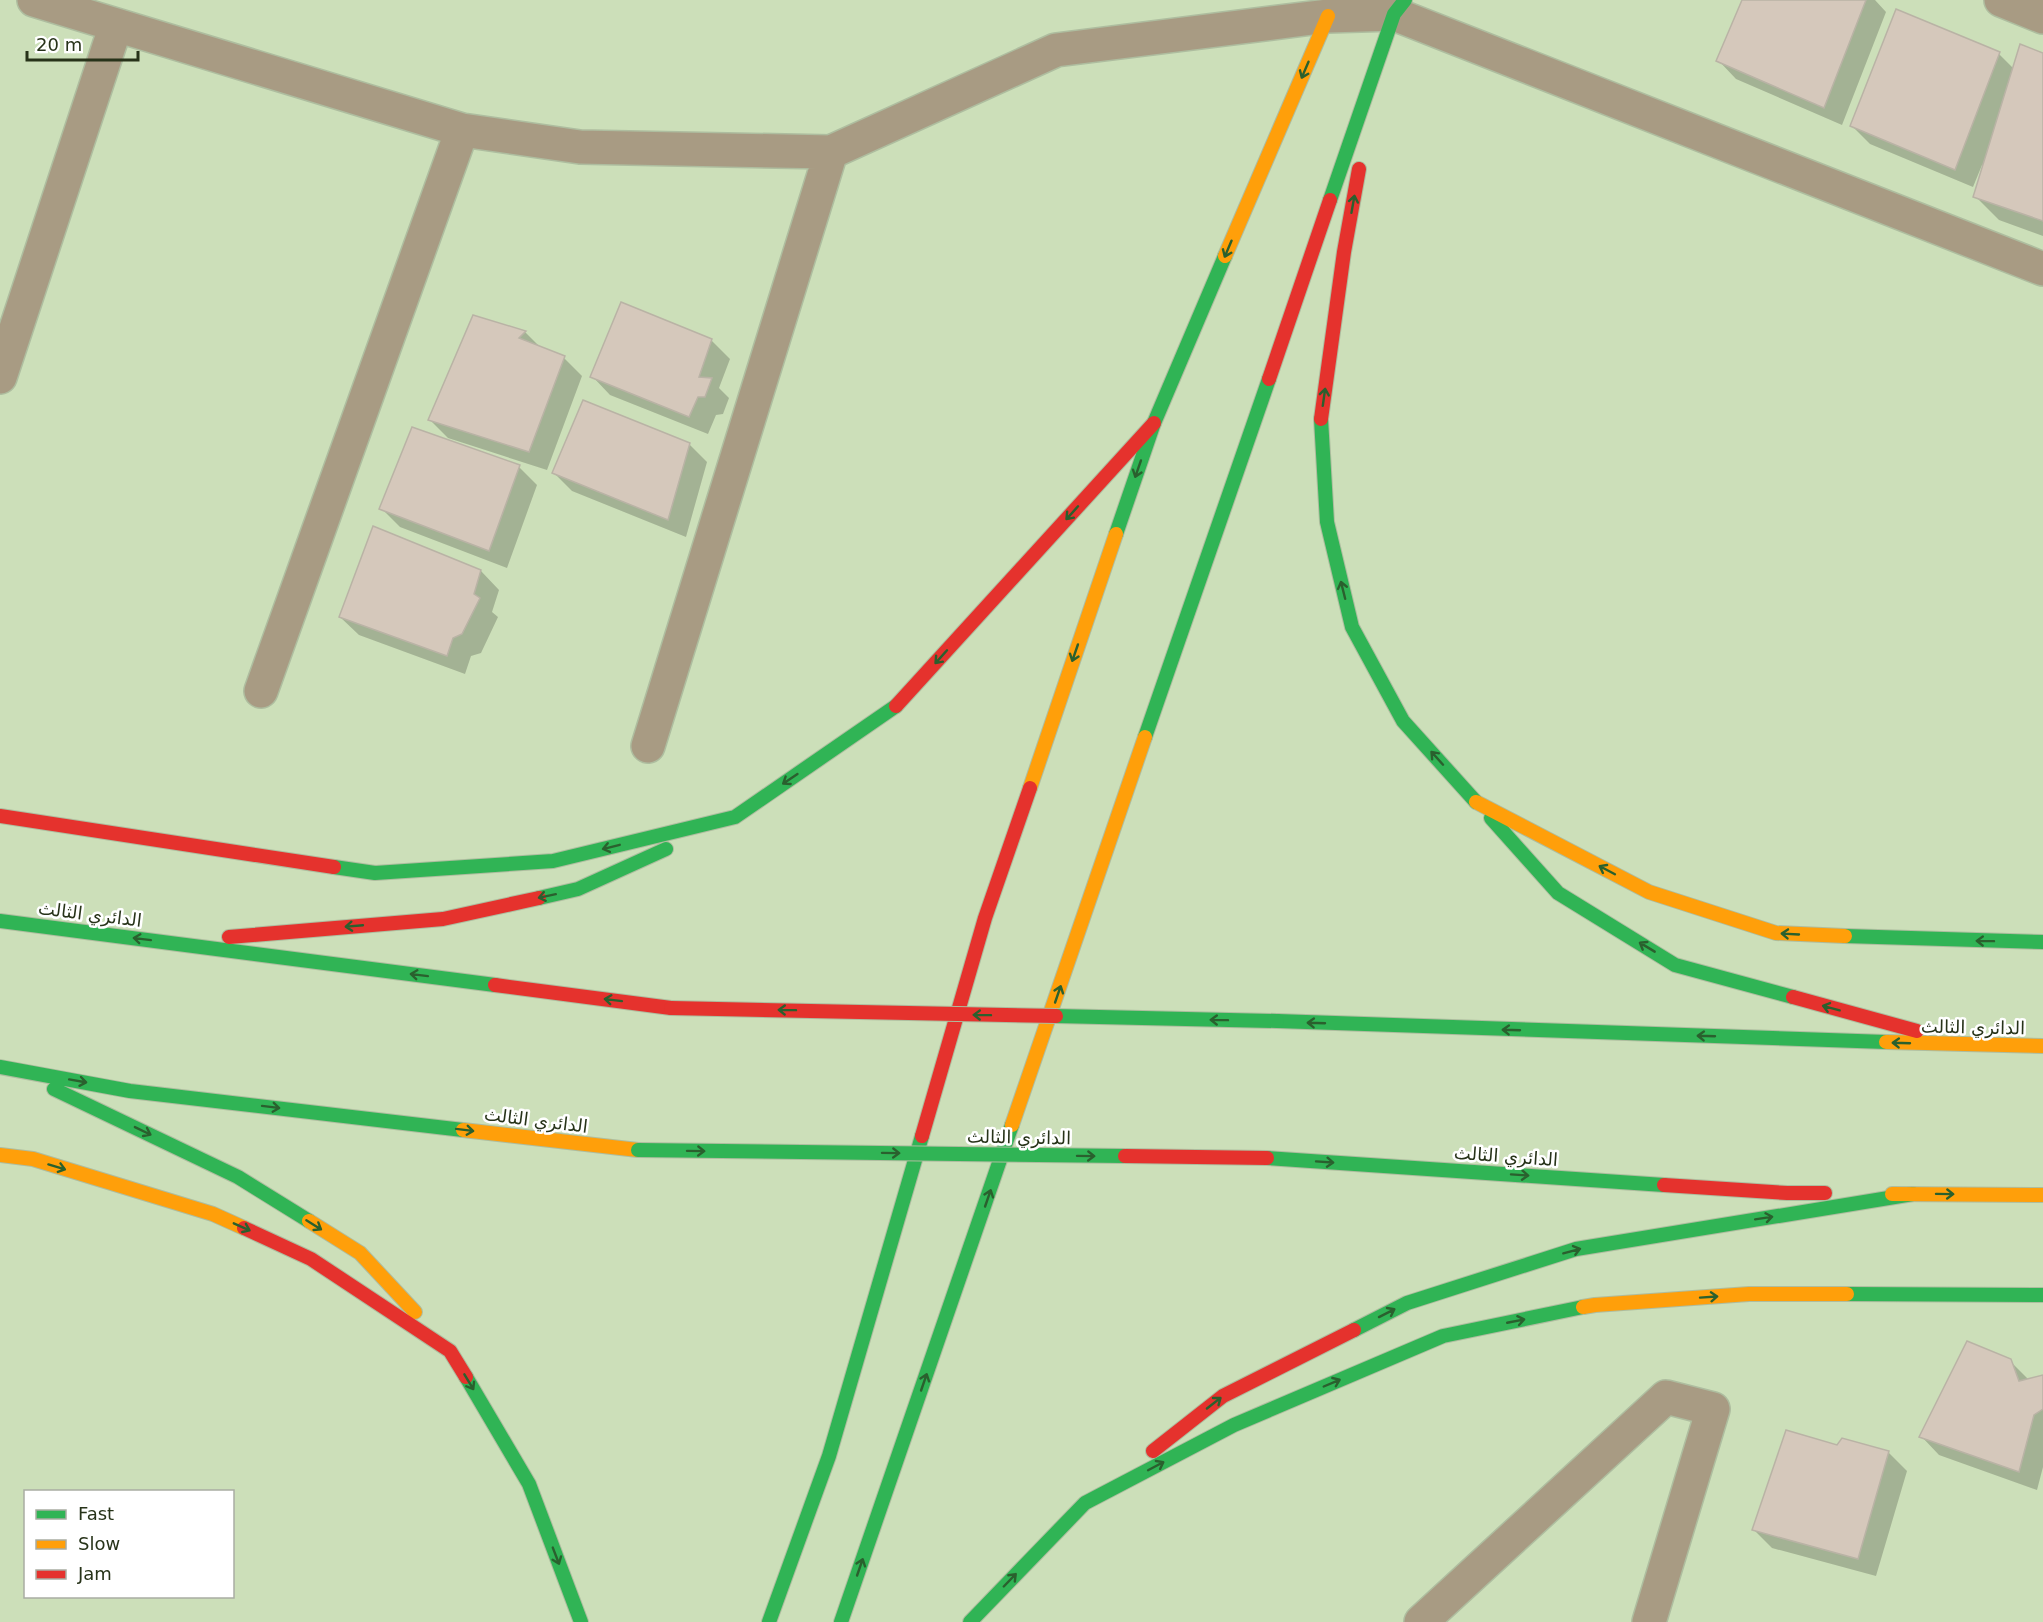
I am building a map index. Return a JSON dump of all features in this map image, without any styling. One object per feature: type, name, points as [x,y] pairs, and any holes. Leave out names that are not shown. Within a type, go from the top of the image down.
[{"type":"main road","points":[[841,1622],[1400,7]]},
{"type":"main road","points":[[769,1622],[829,1456],[985,918],[1154,423],[1328,16]]},
{"type":"main road","points":[[1377,68],[1344,252],[1321,419],[1327,522],[1352,627],[1403,721],[1558,893],[1676,965],[1969,1045]]},
{"type":"main road","points":[[165,942],[443,919],[578,889],[735,816],[895,707],[1154,423]]},
{"type":"main road","points":[[1476,802],[1649,892],[1776,933],[1930,940],[2043,942]]},
{"type":"main road","points":[[0,816],[375,873],[553,861],[735,816]]},
{"type":"main road","name":"الدائري الثالث","points":[[0,921],[670,1008],[1277,1022],[2043,1046]]},
{"type":"main road","name":"الدائري الثالث","points":[[0,1067],[130,1091],[638,1150],[1267,1158],[1786,1193],[2043,1195]]},
{"type":"main road","points":[[15,1070],[238,1177],[360,1253],[450,1351],[529,1484],[581,1622]]},
{"type":"main road","points":[[0,1155],[33,1159],[213,1214],[311,1259],[450,1351]]},
{"type":"main road","points":[[970,1622],[1085,1503],[1223,1396],[1407,1303],[1576,1249],[1913,1194]]},
{"type":"main road","points":[[1085,1503],[1234,1425],[1443,1336],[1595,1305],[1749,1294],[2043,1295]]},
{"type":"street","points":[[34,0],[462,130],[580,147],[831,152],[1056,50],[1400,7],[2043,269]]},
{"type":"street","points":[[2001,0],[2043,17]]},
{"type":"street","points":[[0,377],[116,25]]},
{"type":"street","points":[[261,691],[462,130]]},
{"type":"street","points":[[648,746],[831,152]]},
{"type":"street","points":[[1421,1622],[1666,1397],[1713,1409],[1649,1622]]},
{"type":"building","points":[[1742,0],[1866,0],[1824,108],[1716,61]]},
{"type":"building","points":[[1896,9],[2000,52],[1955,170],[1850,126]]},
{"type":"building","points":[[2020,44],[2043,53],[2043,221],[1973,197]]},
{"type":"building","points":[[621,302],[712,339],[699,377],[712,378],[705,397],[698,397],[689,417],[590,377]]},
{"type":"building","points":[[473,315],[526,331],[519,338],[565,356],[529,452],[428,420]]},
{"type":"building","points":[[583,400],[690,443],[668,520],[552,473]]},
{"type":"building","points":[[412,427],[520,465],[489,551],[379,509]]},
{"type":"building","points":[[373,526],[481,570],[474,594],[480,598],[462,634],[453,638],[447,656],[339,617]]},
{"type":"building","points":[[1967,1341],[2011,1359],[2019,1381],[2043,1375],[2043,1409],[2034,1415],[2019,1472],[1919,1437]]},
{"type":"building","points":[[1786,1430],[1837,1445],[1842,1438],[1889,1451],[1858,1559],[1752,1530]]},
{"type":"traffic: fast","points":[[1330,200],[1394,14],[1405,0]]},
{"type":"traffic: fast","points":[[1116,534],[1154,423],[1225,256]]},
{"type":"traffic: fast","points":[[1145,737],[1269,379]]},
{"type":"traffic: fast","points":[[1321,419],[1327,522],[1352,627],[1403,721],[1476,802]]},
{"type":"traffic: fast","points":[[334,867],[375,873],[553,861],[735,817],[896,706]]},
{"type":"traffic: fast","points":[[1491,818],[1558,893],[1675,965],[1793,997]]},
{"type":"traffic: fast","points":[[539,898],[578,889],[666,849]]},
{"type":"traffic: fast","points":[[0,921],[495,985]]},
{"type":"traffic: fast","points":[[1845,936],[2043,942]]},
{"type":"traffic: fast","points":[[1056,1016],[1277,1021]]},
{"type":"traffic: fast","points":[[1277,1021],[1886,1042]]},
{"type":"traffic: fast","points":[[0,1067],[130,1091],[463,1130]]},
{"type":"traffic: fast","points":[[54,1089],[238,1177],[309,1221]]},
{"type":"traffic: fast","points":[[841,1622],[1012,1125]]},
{"type":"traffic: fast","points":[[769,1622],[829,1456],[922,1136]]},
{"type":"traffic: fast","points":[[638,1150],[1125,1156]]},
{"type":"traffic: fast","points":[[1267,1158],[1664,1185]]},
{"type":"traffic: fast","points":[[1354,1330],[1407,1303],[1576,1249],[1913,1194]]},
{"type":"traffic: fast","points":[[1847,1294],[2043,1295]]},
{"type":"traffic: fast","points":[[1085,1503],[1234,1425],[1443,1336],[1583,1307]]},
{"type":"traffic: fast","points":[[466,1377],[529,1484],[581,1622]]},
{"type":"traffic: fast","points":[[970,1622],[1085,1503]]},
{"type":"traffic: slow","points":[[1225,256],[1328,16]]},
{"type":"traffic: slow","points":[[1030,788],[1116,534]]},
{"type":"traffic: slow","points":[[1012,1125],[1145,737]]},
{"type":"traffic: slow","points":[[1476,802],[1649,892],[1776,933],[1845,936]]},
{"type":"traffic: slow","points":[[1886,1042],[2043,1046]]},
{"type":"traffic: slow","points":[[463,1130],[638,1150]]},
{"type":"traffic: slow","points":[[0,1155],[33,1159],[213,1214],[244,1228]]},
{"type":"traffic: slow","points":[[1892,1194],[2043,1195]]},
{"type":"traffic: slow","points":[[309,1221],[360,1253],[415,1312]]},
{"type":"traffic: slow","points":[[1583,1307],[1749,1294],[1847,1294]]},
{"type":"traffic: jam","points":[[1321,419],[1344,252],[1359,169]]},
{"type":"traffic: jam","points":[[1269,379],[1330,200]]},
{"type":"traffic: jam","points":[[896,706],[1154,423]]},
{"type":"traffic: jam","points":[[922,1136],[985,918],[1030,788]]},
{"type":"traffic: jam","points":[[0,816],[334,867]]},
{"type":"traffic: jam","points":[[229,937],[443,919],[539,898]]},
{"type":"traffic: jam","points":[[495,985],[671,1008]]},
{"type":"traffic: jam","points":[[1793,997],[1917,1031]]},
{"type":"traffic: jam","points":[[671,1008],[1056,1016]]},
{"type":"traffic: jam","points":[[1125,1156],[1267,1158]]},
{"type":"traffic: jam","points":[[1664,1185],[1787,1193],[1825,1193]]},
{"type":"traffic: jam","points":[[244,1228],[311,1259],[450,1351],[466,1377]]},
{"type":"traffic: jam","points":[[1153,1451],[1223,1396],[1354,1330]]}]
